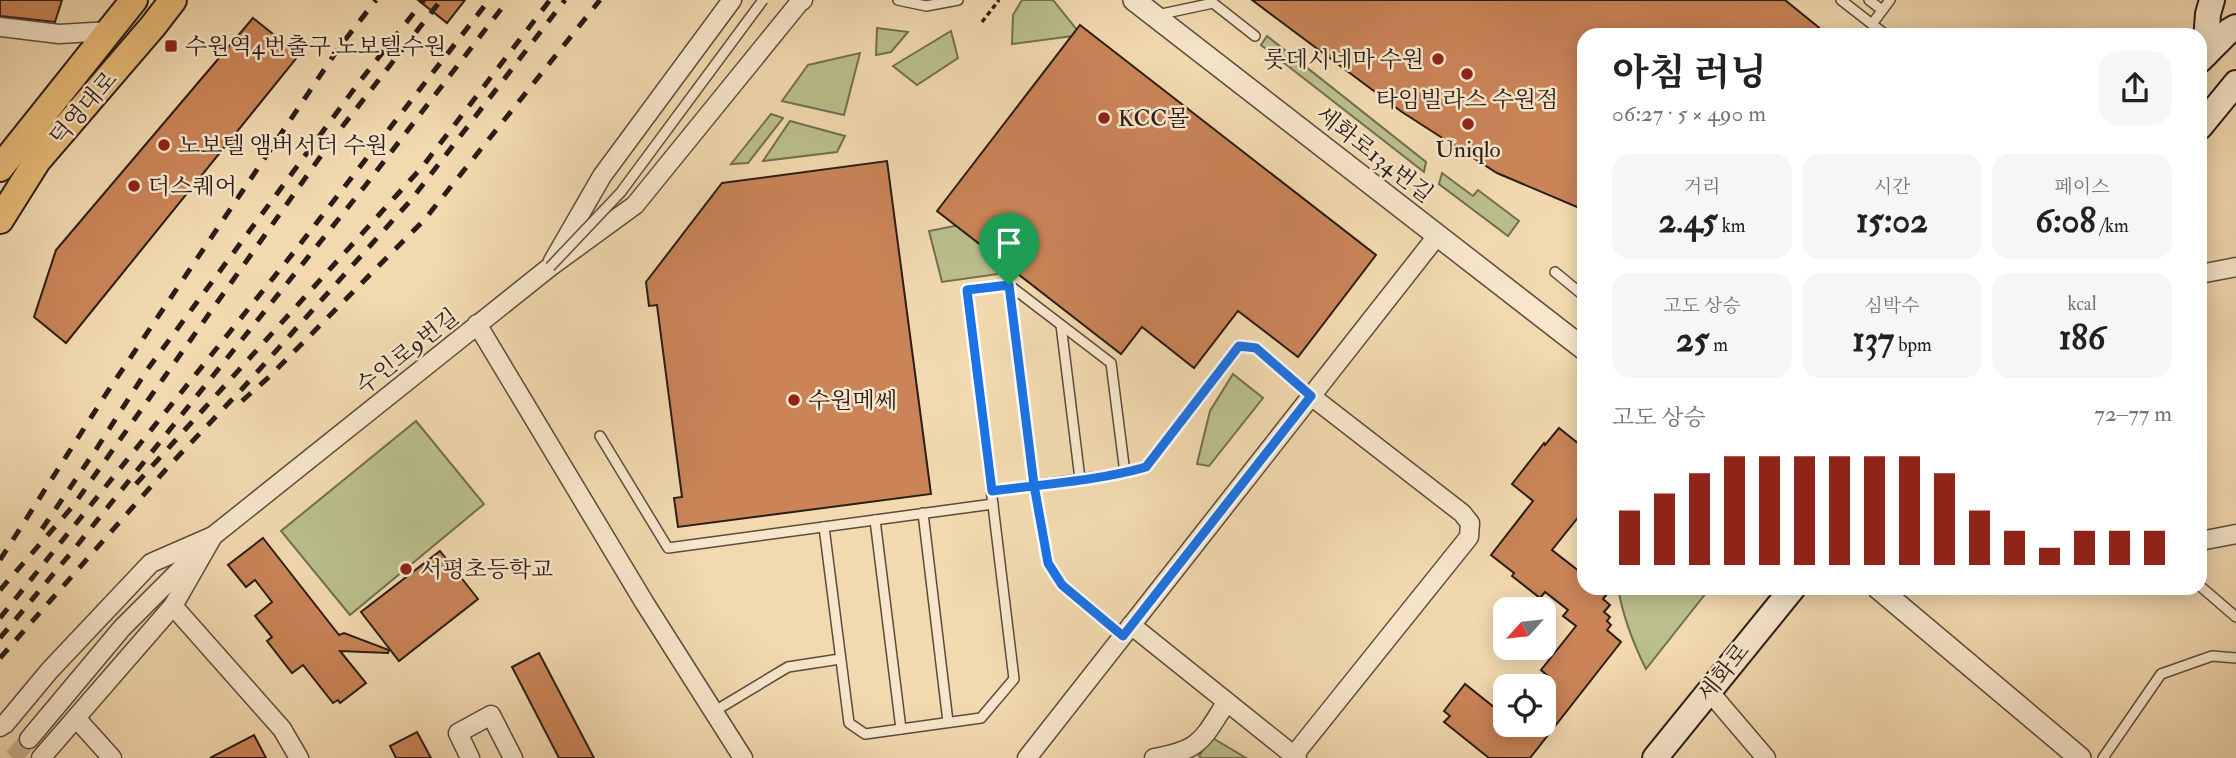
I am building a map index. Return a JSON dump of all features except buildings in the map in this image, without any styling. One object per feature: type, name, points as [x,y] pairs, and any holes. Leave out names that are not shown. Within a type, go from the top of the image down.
[{"type":"main road","name":"덕영대로","points":[[0,168],[134,0]]},
{"type":"main road","name":"덕영대로","points":[[0,220],[37,161],[173,0]]},
{"type":"main road","points":[[2206,28],[2212,0]]},
{"type":"main road","points":[[2207,53],[2236,27]]},
{"type":"main road","points":[[2207,118],[2236,83]]},
{"type":"main road","points":[[0,148],[29,133]]},
{"type":"main road","name":"세화로","points":[[1655,758],[1787,595]]},
{"type":"street","points":[[550,267],[601,176],[732,0]]},
{"type":"street","points":[[477,324],[635,205],[803,0]]},
{"type":"street","name":"세화로134번길","points":[[1134,0],[1577,344]]},
{"type":"street","points":[[0,27],[59,34],[110,31]]},
{"type":"street","points":[[601,176],[603,187],[615,203],[622,206],[635,205]]},
{"type":"street","points":[[1027,758],[1437,236]]},
{"type":"street","points":[[2207,273],[2236,267]]},
{"type":"street","name":"수인로9번길","points":[[0,727],[151,563],[213,536],[477,324],[644,602],[743,758]]},
{"type":"street","points":[[1127,631],[1296,757],[1469,537],[1470,523],[1462,513],[1311,396]]},
{"type":"street","points":[[2207,540],[2236,534]]},
{"type":"street","points":[[29,739],[122,628],[213,536]]},
{"type":"street","name":"수인로9번길","points":[[41,758],[173,606],[213,536]]},
{"type":"street","points":[[1886,595],[2080,758]]},
{"type":"street","points":[[173,606],[282,729],[299,758]]},
{"type":"street","points":[[1708,690],[1766,758]]},
{"type":"street","points":[[1154,758],[1175,756],[1199,744],[1226,703]]},
{"type":"street","points":[[470,758],[458,733],[491,715],[513,758]]},
{"type":"street","points":[[76,718],[112,758]]},
{"type":"lane","points":[[550,267],[621,191],[763,0]]},
{"type":"lane","points":[[898,0],[926,6],[958,0]]},
{"type":"lane","points":[[1841,0],[1877,28]]},
{"type":"lane","points":[[1869,0],[1882,10]]},
{"type":"lane","points":[[1872,24],[1890,0]]},
{"type":"lane","points":[[1154,16],[1213,3],[1255,36]]},
{"type":"lane","points":[[1555,272],[1577,290]]},
{"type":"lane","points":[[824,527],[849,723],[865,734],[981,718],[1014,679],[967,290],[1009,285],[1111,363],[1125,473]]},
{"type":"lane","points":[[1009,285],[1034,485],[1048,563],[1062,585],[1127,631]]},
{"type":"lane","points":[[1061,325],[1080,479]]},
{"type":"lane","points":[[992,491],[1125,473],[1146,467],[1239,346],[1256,348],[1311,396]]},
{"type":"lane","points":[[600,436],[668,548],[993,504]]},
{"type":"lane","points":[[923,513],[948,722]]},
{"type":"lane","points":[[875,520],[901,729]]},
{"type":"lane","points":[[2207,592],[2236,617]]},
{"type":"lane","points":[[2103,758],[2161,674],[2212,656],[2236,657]]},
{"type":"lane","points":[[713,712],[788,667],[840,659]]},
{"type":"path","points":[[982,22],[999,0]]},
{"type":"green space","points":[[1022,0],[1053,0],[1081,35],[1012,44],[1013,15]]},
{"type":"green space","points":[[877,28],[908,32],[891,52],[876,55]]},
{"type":"green space","points":[[951,31],[958,58],[917,85],[893,66]]},
{"type":"green space","points":[[1267,36],[1426,162],[1424,172],[1261,45]]},
{"type":"green space","points":[[860,53],[844,115],[782,101],[808,65]]},
{"type":"green space","points":[[771,114],[783,118],[748,163],[731,164]]},
{"type":"green space","points":[[790,121],[845,136],[837,152],[763,161]]},
{"type":"green space","points":[[1442,173],[1473,196],[1478,190],[1519,221],[1508,236],[1439,184]]},
{"type":"green space","points":[[969,223],[1005,273],[942,282],[929,231]]},
{"type":"green space","points":[[1233,374],[1263,398],[1209,466],[1197,464],[1210,411]]},
{"type":"green space","points":[[416,421],[484,504],[350,615],[281,531]]},
{"type":"green space","points":[[1620,595],[1704,595],[1646,669]]},
{"type":"green space","points":[[1211,737],[1246,758],[1202,758],[1199,756]]},
{"type":"tunnel","points":[[13,758],[29,739]]},
{"type":"railway","points":[[0,560],[106,394],[338,49],[376,0]]},
{"type":"railway","points":[[42,529],[147,370],[360,81],[424,0]]},
{"type":"railway","points":[[0,590],[73,506],[335,136],[441,0]]},
{"type":"railway","points":[[0,618],[294,252],[489,0]]},
{"type":"railway","points":[[0,638],[365,186],[508,0]]},
{"type":"railway","points":[[136,484],[423,166],[550,0]]},
{"type":"railway","points":[[0,658],[168,467],[242,389],[411,200],[565,0]]},
{"type":"railway","points":[[242,401],[425,219],[600,0]]},
{"type":"place","name":"수원역4번출구.노보텔수원","points":[[171,46]]},
{"type":"place","name":"롯데시네마 수원","points":[[1438,59]]},
{"type":"place","name":"타임빌라스 수원점","points":[[1467,74]]},
{"type":"place","name":"KCC몰","points":[[1104,118]]},
{"type":"place","name":"Uniqlo","points":[[1468,124]]},
{"type":"place","name":"노보텔 앰버서더 수원","points":[[164,145]]},
{"type":"place","name":"더스퀘어","points":[[134,186]]},
{"type":"place","name":"수원메쎄","points":[[794,400]]},
{"type":"place","name":"서평초등학교","points":[[406,569]]},
{"type":"route","points":[[1009,285],[967,290],[992,491],[1034,485],[1125,473],[1146,467],[1239,346],[1256,348],[1311,396],[1123,636],[1062,585],[1048,563],[1034,485],[1009,285]]}]
